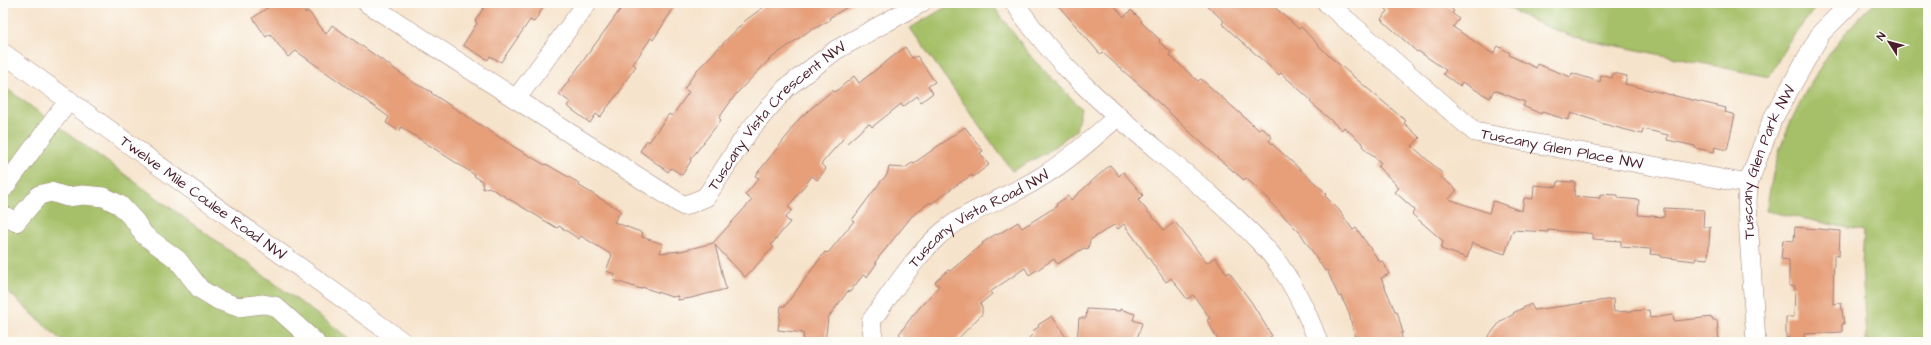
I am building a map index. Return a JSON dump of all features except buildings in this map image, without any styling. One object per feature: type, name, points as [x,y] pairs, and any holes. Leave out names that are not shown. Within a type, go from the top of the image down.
[{"type":"street","points":[[367,3],[516,99],[587,3]]},
{"type":"street","name":"Tuscany Vista Crescent NW","points":[[516,99],[684,206],[706,197],[748,132],[786,88],[836,50],[921,3]]},
{"type":"street","points":[[1015,3],[1061,62],[1117,117],[1217,202],[1262,244],[1287,277],[1307,311],[1318,342]]},
{"type":"street","name":"Tuscany Glen Place NW","points":[[1326,3],[1475,132],[1748,184]]},
{"type":"street","name":"Tuscany Glen Park NW","points":[[1756,342],[1747,203],[1748,184],[1776,113],[1821,33],[1851,3]]},
{"type":"street","name":"Twelve Mile Coulee Road NW","points":[[3,53],[403,342]]},
{"type":"street","points":[[3,189],[68,100]]},
{"type":"street","name":"Tuscany Vista Road NW","points":[[874,342],[871,321],[904,275],[937,237],[975,210],[1041,178],[1081,149],[1117,117]]},
{"type":"street","points":[[3,215],[16,222],[29,209],[39,195],[51,192],[67,197],[83,195],[104,197],[120,205],[135,221],[144,235],[178,260],[200,289],[218,300],[238,307],[263,304],[275,306],[315,342]]},
{"type":"green space","points":[[953,3],[991,3],[1032,58],[1081,108],[1076,130],[1046,153],[1012,171],[910,28]]},
{"type":"green space","points":[[1500,3],[1819,3],[1788,43],[1769,77],[1574,37],[1530,20]]},
{"type":"green space","points":[[1874,3],[1928,3],[1928,342],[1866,342],[1862,263],[1864,231],[1766,211],[1776,163],[1791,120],[1802,98],[1814,77],[1843,36],[1858,18]]},
{"type":"green space","points":[[3,86],[355,342],[63,342],[3,287]]}]
